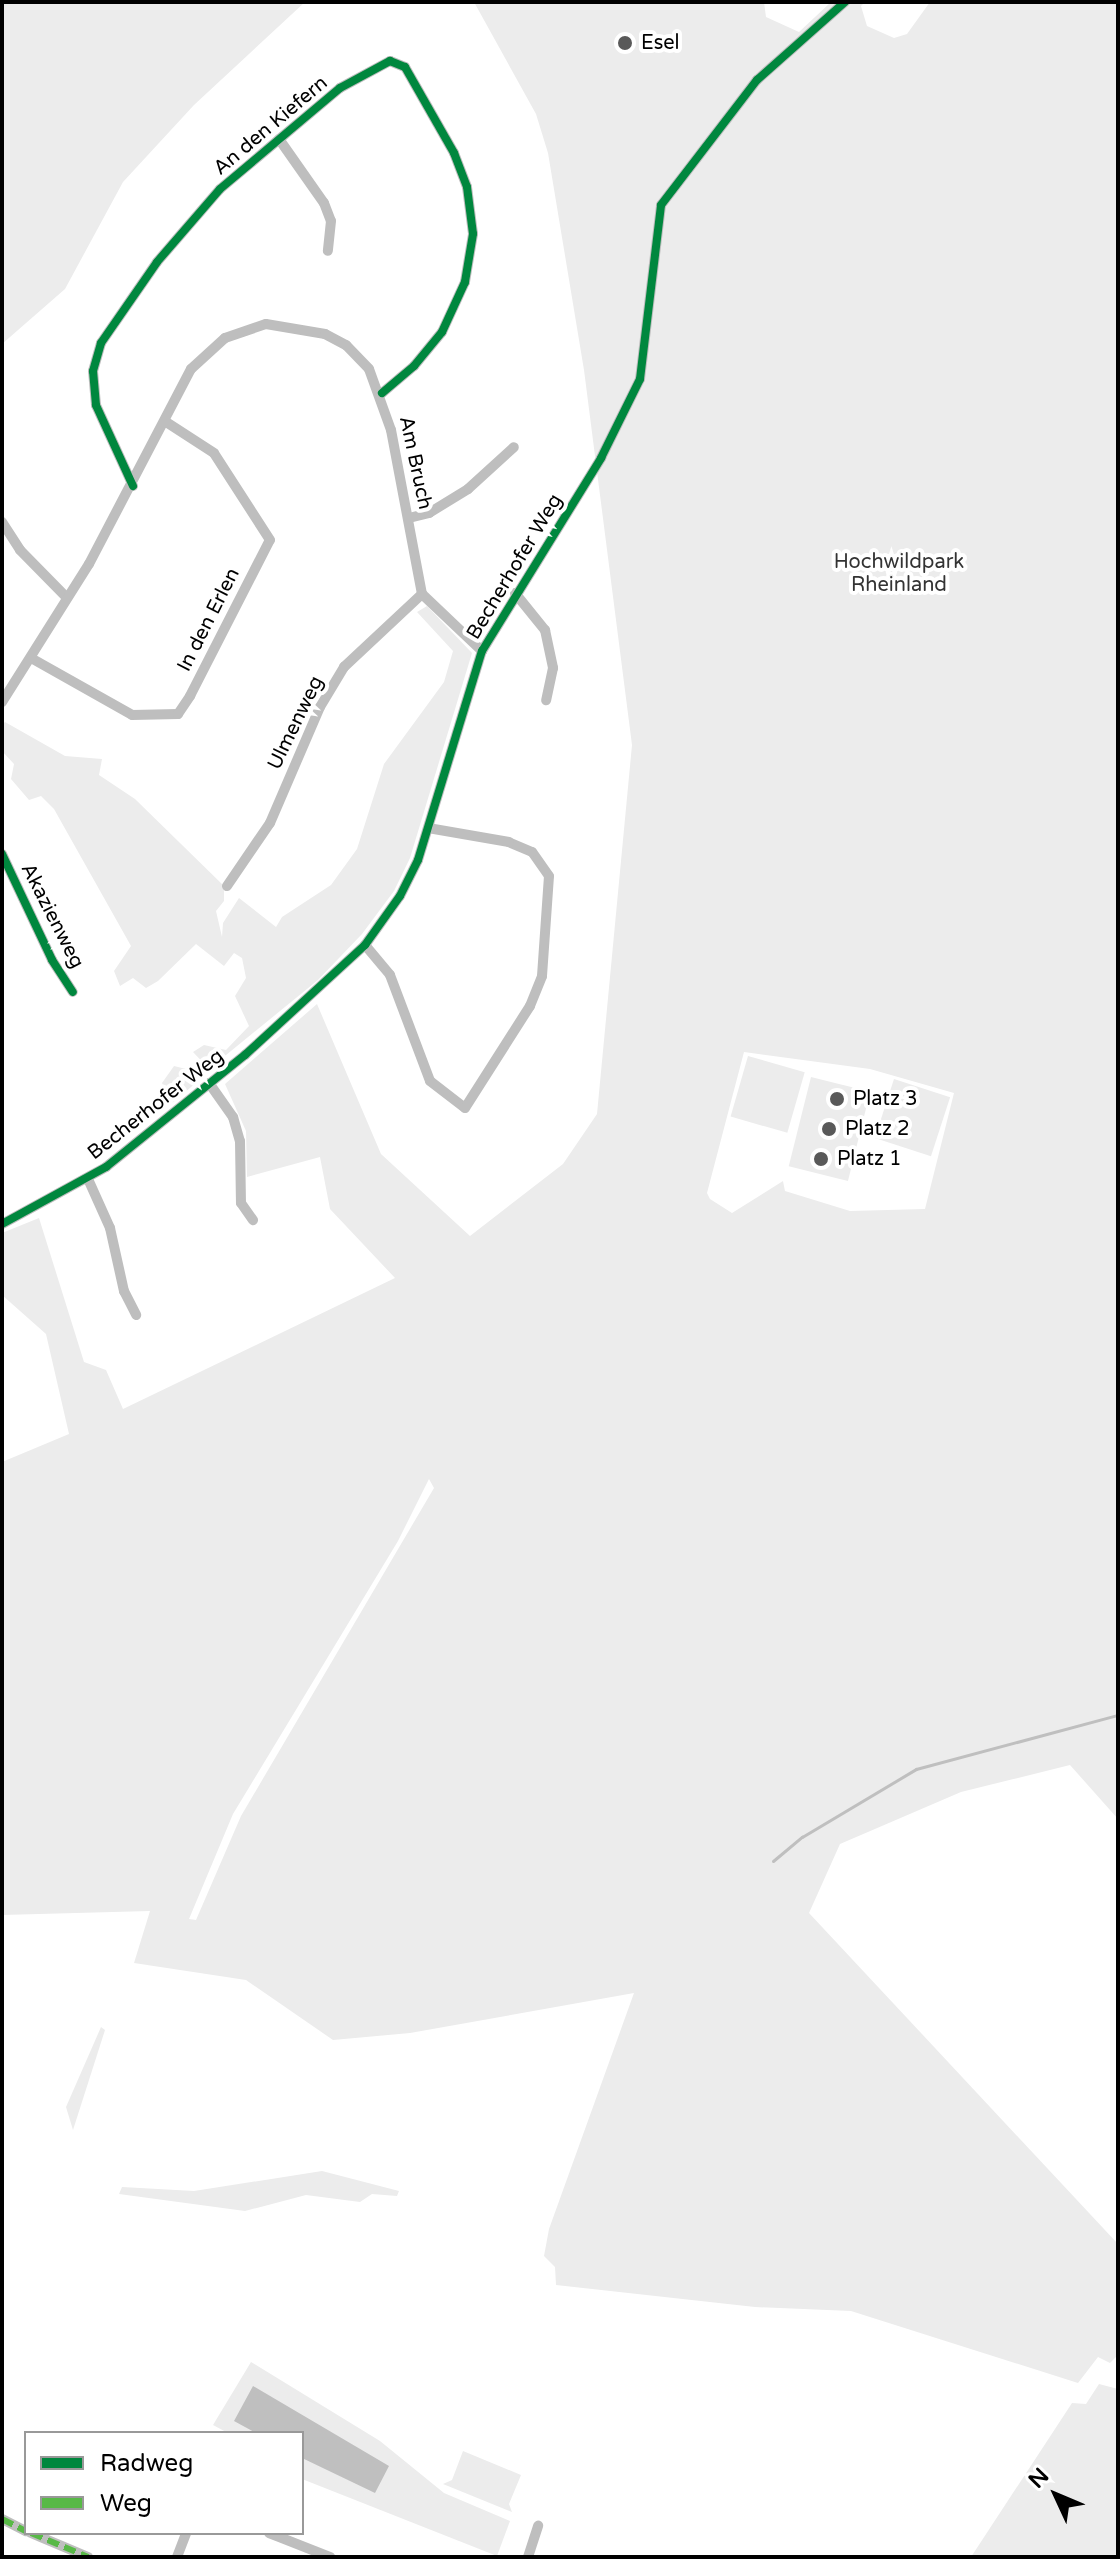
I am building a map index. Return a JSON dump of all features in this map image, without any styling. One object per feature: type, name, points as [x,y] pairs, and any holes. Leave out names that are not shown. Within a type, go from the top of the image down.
[{"type":"street","name":"Becherhofer Weg","points":[[2,1224],[88,1179],[209,1083],[322,988],[365,945],[400,896],[428,828],[482,651],[601,458],[640,379],[655,225],[669,190],[757,80],[845,2]]},
{"type":"street","name":"An den Kiefern","points":[[133,486],[96,405],[93,371],[101,343],[198,212],[340,88],[390,61],[405,67],[454,153],[467,187],[473,234],[465,282],[442,332],[414,366],[382,393]]},
{"type":"street","points":[[279,139],[324,203],[331,221],[328,251]]},
{"type":"street","name":"Am Bruch","points":[[2,702],[133,486],[191,369],[225,338],[266,324],[302,327],[346,345],[382,393],[422,594]]},
{"type":"street","name":"In den Erlen","points":[[31,658],[132,715],[178,714],[190,696],[270,540],[214,453],[166,422]]},
{"type":"street","points":[[409,518],[429,513],[468,489],[514,447]]},
{"type":"street","points":[[2,522],[20,550],[67,598]]},
{"type":"street","points":[[515,593],[545,630],[553,668],[546,700]]},
{"type":"street","points":[[422,594],[482,651]]},
{"type":"street","name":"Ulmenweg","points":[[227,886],[270,823],[320,707],[344,667],[422,594]]},
{"type":"street","points":[[365,945],[390,975],[430,1081],[465,1108],[530,1006],[542,976],[549,876],[532,852],[509,842],[428,828]]},
{"type":"street","name":"Akazienweg","points":[[2,854],[52,960],[73,992]]},
{"type":"street","points":[[209,1083],[233,1117],[240,1141],[241,1203],[253,1220]]},
{"type":"street","points":[[88,1179],[110,1228],[124,1291],[136,1315]]},
{"type":"street","points":[[2,2519],[24,2530]]},
{"type":"street","points":[[528,2557],[538,2526]]},
{"type":"street","points":[[35,2535],[88,2557]]},
{"type":"street","points":[[177,2557],[185,2535]]},
{"type":"street","points":[[274,2535],[330,2557]]},
{"type":"green space","points":[[2,2],[305,2],[194,105],[123,182],[65,289],[2,344]]},
{"type":"green space","name":"Hochwildpark Rheinland","points":[[474,2],[764,2],[766,17],[799,32],[831,2],[865,2],[861,6],[867,26],[894,38],[907,34],[930,2],[1118,2],[1118,1819],[1070,1765],[961,1792],[840,1844],[809,1913],[1118,2244],[1118,2355],[1110,2363],[1098,2357],[1078,2383],[851,2311],[755,2307],[556,2285],[555,2267],[544,2256],[549,2229],[634,1993],[410,2033],[333,2040],[246,1980],[134,1963],[150,1911],[2,1915],[2,1462],[69,1434],[46,1334],[2,1295],[2,1233],[39,1218],[84,1362],[106,1370],[123,1409],[395,1278],[330,1209],[320,1157],[247,1177],[246,1131],[225,1084],[317,1004],[381,1154],[470,1236],[563,1164],[597,1114],[632,745],[584,370],[548,153],[536,114]],"holes":[[[744,1052],[870,1069],[954,1093],[925,1209],[850,1211],[785,1191],[783,1181],[732,1213],[710,1199],[707,1193]],[[429,1479],[434,1488],[241,1816],[196,1920],[189,1919],[233,1814],[398,1541]]]},
{"type":"green space","points":[[427,606],[472,653],[410,858],[394,891],[362,934],[318,980],[209,1069],[193,1052],[204,1045],[226,1050],[249,1026],[235,996],[246,978],[242,958],[234,953],[224,966],[196,944],[158,981],[146,988],[133,978],[120,986],[114,971],[131,946],[54,809],[41,796],[29,800],[11,779],[14,764],[2,751],[2,725],[5,722],[65,756],[102,759],[99,775],[135,799],[224,886],[224,901],[216,911],[222,937],[223,923],[239,898],[276,927],[282,917],[331,885],[357,849],[384,764],[444,682],[453,651],[417,612]]},
{"type":"green space","points":[[748,1056],[805,1072],[787,1133],[731,1117]]},
{"type":"green space","points":[[174,1066],[186,1069],[197,1082],[171,1104],[162,1083]]},
{"type":"green space","points":[[811,1077],[870,1092],[848,1181],[789,1166]]},
{"type":"green space","points":[[894,1079],[950,1097],[931,1156],[875,1138]]},
{"type":"green space","points":[[101,2027],[105,2030],[73,2130],[66,2107]]},
{"type":"green space","points":[[322,2171],[399,2191],[397,2196],[372,2194],[360,2202],[306,2195],[245,2211],[119,2194],[122,2187],[194,2191]]},
{"type":"green space","points":[[251,2362],[380,2441],[444,2493],[510,2521],[497,2556],[304,2480],[304,2431],[224,2431],[213,2425]]},
{"type":"green space","points":[[1099,2384],[1118,2389],[1118,2557],[971,2557],[1072,2403],[1086,2404]]},
{"type":"green space","points":[[463,2451],[521,2475],[509,2504],[512,2512],[443,2484],[452,2480]]},
{"type":"shaded area","points":[[253,2386],[389,2466],[375,2493],[304,2459],[304,2431],[252,2431],[234,2421]]},
{"type":"waterway","points":[[773,1861],[802,1837],[916,1769],[1118,1715]]},
{"type":"marked path","points":[[2,2519],[24,2530]]},
{"type":"marked path","points":[[36,2535],[88,2557]]},
{"type":"cycle path","points":[[2,1224],[106,1167],[245,1055],[365,945],[400,896],[418,860],[482,651],[601,458],[640,379],[661,205],[757,80],[845,2]]},
{"type":"cycle path","points":[[133,486],[96,405],[93,371],[101,343],[157,262],[220,189],[340,88],[390,61],[405,67],[454,153],[467,187],[473,234],[465,282],[442,332],[414,366],[382,393]]},
{"type":"cycle path","points":[[2,854],[52,960],[73,992]]},
{"type":"place","name":"Esel","points":[[625,43]]},
{"type":"place","name":"Platz 3","points":[[837,1099]]},
{"type":"place","name":"Platz 2","points":[[829,1129]]},
{"type":"place","name":"Platz 1","points":[[821,1159]]}]
